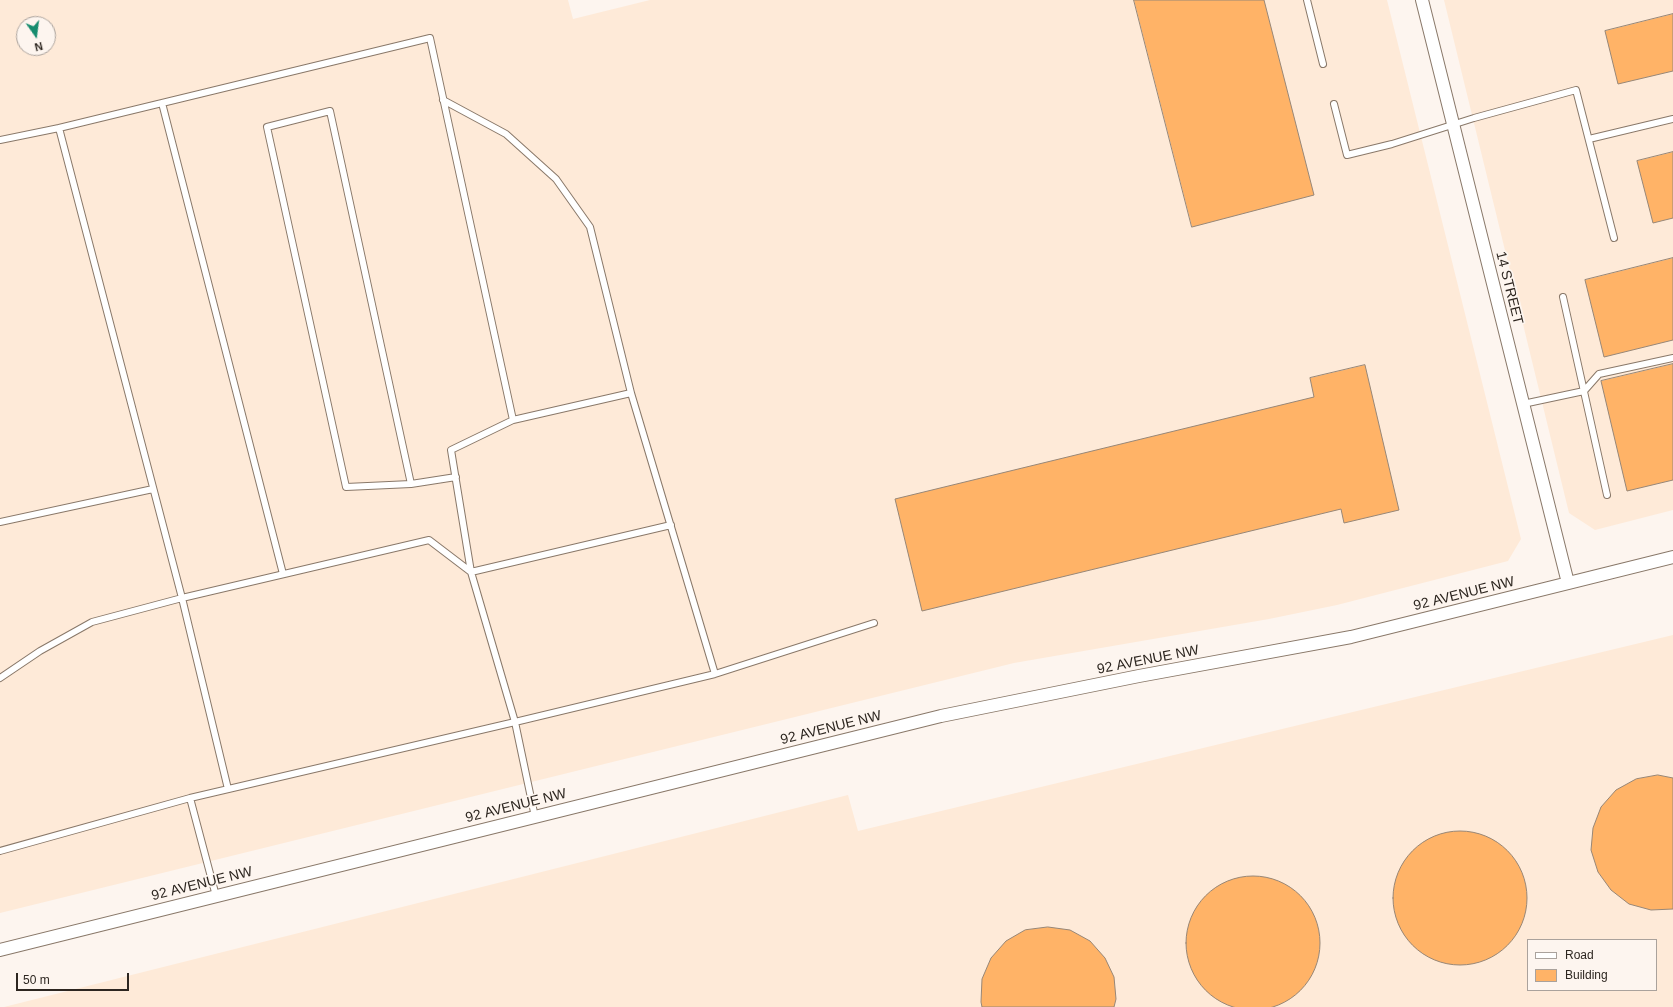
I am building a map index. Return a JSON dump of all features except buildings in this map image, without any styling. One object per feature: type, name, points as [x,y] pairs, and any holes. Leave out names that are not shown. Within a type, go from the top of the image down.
[{"type":"street","name":"14 STREET","points":[[1422,0],[1568,583]]},
{"type":"street","name":"92 AVENUE NW","points":[[0,950],[941,716],[1139,676],[1351,637],[1673,557]]},
{"type":"lane","points":[[1307,0],[1323,64]]},
{"type":"lane","points":[[0,140],[59,128],[430,38],[513,420]]},
{"type":"lane","points":[[1334,104],[1347,154],[1392,144],[1453,126],[1474,118],[1576,90],[1614,238]]},
{"type":"lane","points":[[443,100],[506,134],[556,179],[590,228],[631,393],[716,674]]},
{"type":"lane","points":[[162,103],[283,574]]},
{"type":"lane","points":[[411,484],[330,111],[267,127],[346,487],[411,484],[456,477]]},
{"type":"lane","points":[[1589,139],[1673,119]]},
{"type":"lane","points":[[59,128],[182,598],[228,789]]},
{"type":"lane","points":[[1563,297],[1607,495]]},
{"type":"lane","points":[[1523,404],[1584,391],[1598,374],[1673,358]]},
{"type":"lane","points":[[534,817],[515,722],[471,572],[451,450],[513,420],[631,393]]},
{"type":"lane","points":[[0,522],[153,488]]},
{"type":"lane","points":[[471,572],[671,525]]},
{"type":"lane","points":[[0,678],[40,651],[92,622],[182,598],[429,540],[471,572]]},
{"type":"lane","points":[[0,851],[190,798],[716,674],[874,623]]},
{"type":"lane","points":[[190,798],[216,896]]},
{"type":"shaded area","points":[[0,0],[568,0],[573,19],[650,0],[1387,0],[1521,539],[1508,561],[1337,605],[1269,619],[1014,663],[0,913]]},
{"type":"shaded area","points":[[1444,0],[1673,0],[1673,510],[1595,530],[1569,513]]},
{"type":"shaded area","points":[[1673,635],[1673,1007],[4,1007],[848,795],[858,831]]}]
